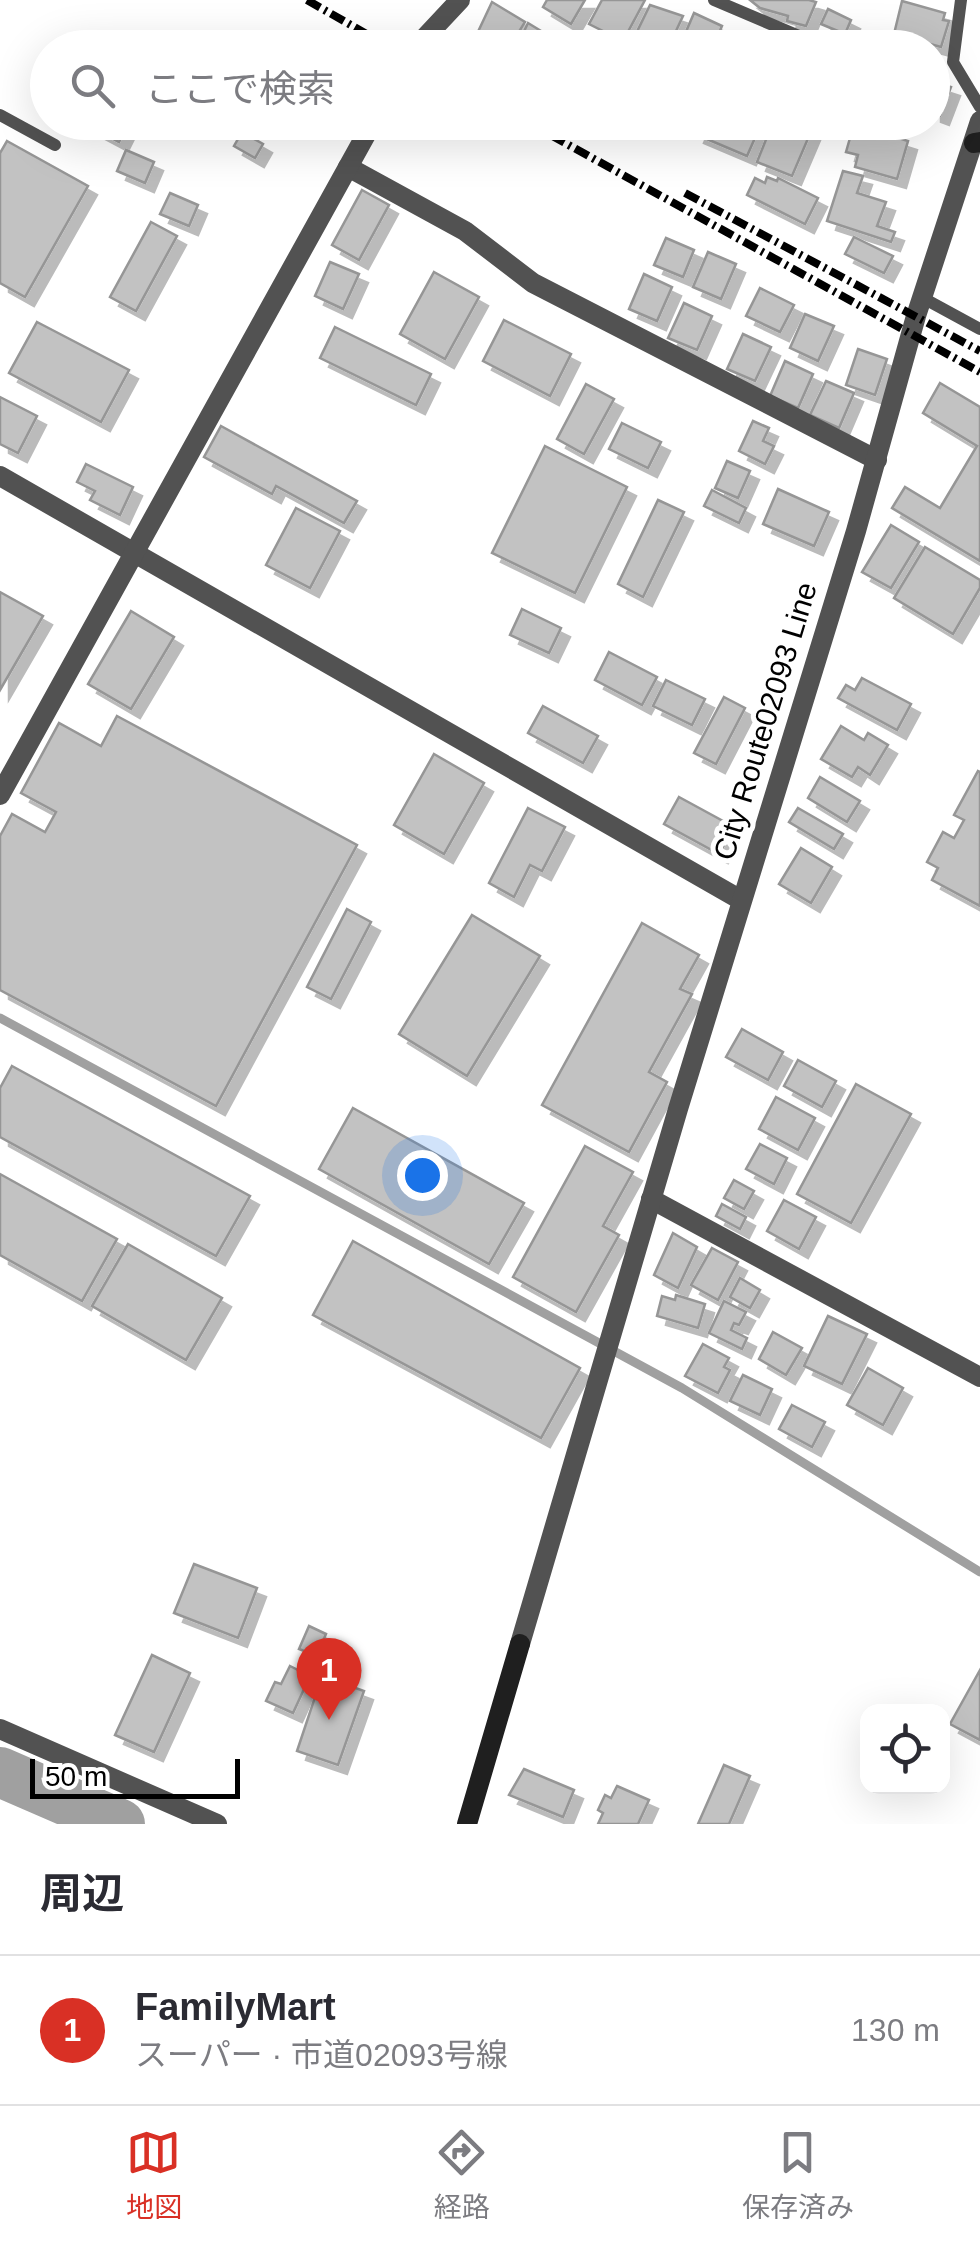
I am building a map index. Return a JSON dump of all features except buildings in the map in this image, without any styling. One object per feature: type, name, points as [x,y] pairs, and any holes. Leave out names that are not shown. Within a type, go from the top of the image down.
[{"type":"street","points":[[432,30],[460,0]]},
{"type":"street","name":"City Route02093 Line","points":[[467,1824],[922,298],[977,142],[980,122]]},
{"type":"street","points":[[0,795],[363,140]]},
{"type":"street","points":[[348,168],[465,231],[533,283],[876,460]]},
{"type":"street","points":[[0,476],[742,900]]},
{"type":"street","points":[[651,1199],[980,1377]]},
{"type":"street","points":[[0,1729],[217,1824]]},
{"type":"lane","points":[[714,0],[785,30]]},
{"type":"lane","points":[[961,0],[952,62],[980,107]]},
{"type":"lane","points":[[0,115],[30,131]]},
{"type":"lane","points":[[46,140],[55,145]]},
{"type":"lane","points":[[922,298],[980,328]]},
{"type":"waterway","points":[[0,1018],[682,1388],[980,1572]]},
{"type":"waterway","points":[[0,1772],[120,1824]]},
{"type":"railway","points":[[307,0],[360,30]]},
{"type":"railway","points":[[560,140],[980,372]]},
{"type":"railway","points":[[685,193],[980,351]]},
{"type":"place","name":"FamilyMart","points":[[329,1720]]}]
